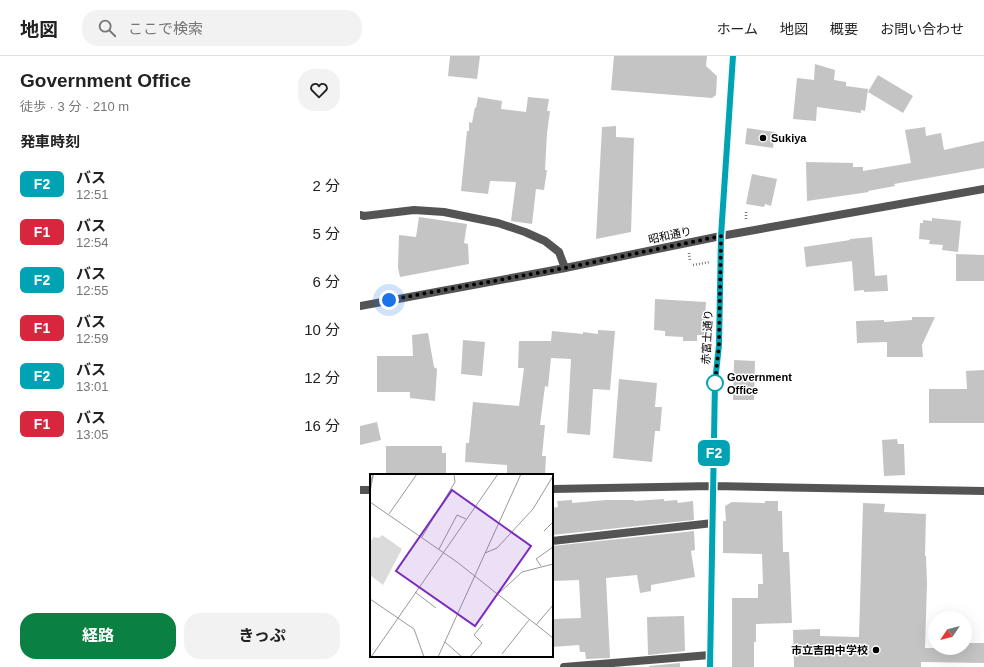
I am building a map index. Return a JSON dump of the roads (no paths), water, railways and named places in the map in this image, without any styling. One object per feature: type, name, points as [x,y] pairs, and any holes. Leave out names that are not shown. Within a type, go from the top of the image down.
[{"type":"street","name":"赤富士通り","points":[[710,667],[715,382],[719,345],[721,236],[733,56]]},
{"type":"street","name":"昭和通り","points":[[360,306],[565,268],[721,236],[984,189]]},
{"type":"street","points":[[360,215],[364,216],[414,210],[444,212],[498,223],[546,241],[559,252],[565,268]]},
{"type":"street","points":[[553,489],[713,486],[984,491]]},
{"type":"street","points":[[553,541],[713,523]]},
{"type":"street","points":[[564,667],[710,655]]},
{"type":"place","name":"Sukiya","points":[[763,138]]},
{"type":"place","name":"Government Office","points":[[715,383]]},
{"type":"place","name":"市立吉田中学校","points":[[876,650]]}]
